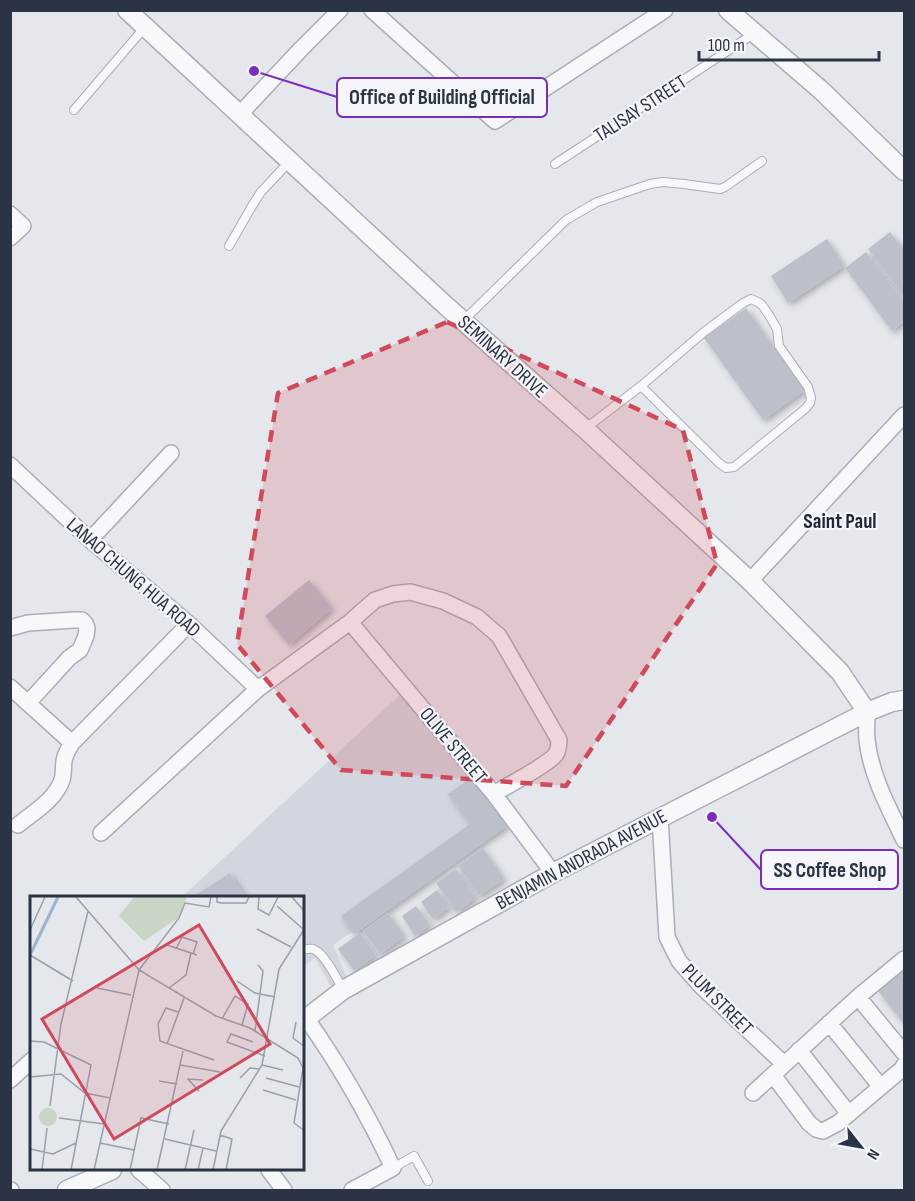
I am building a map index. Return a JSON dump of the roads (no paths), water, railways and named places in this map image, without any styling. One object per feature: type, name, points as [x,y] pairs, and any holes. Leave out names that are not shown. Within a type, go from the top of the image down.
[{"type":"street","name":"SEMINARY DRIVE","points":[[127,10],[463,321],[585,429],[750,581],[840,672],[867,712]]},
{"type":"street","points":[[240,114],[339,10]]},
{"type":"street","points":[[372,10],[495,121],[665,10]]},
{"type":"street","points":[[728,10],[822,91],[904,171]]},
{"type":"street","points":[[10,214],[23,226],[10,238]]},
{"type":"street","points":[[750,581],[904,415]]},
{"type":"street","points":[[90,540],[171,453]]},
{"type":"street","name":"LANAO CHUNG HUA ROAD","points":[[10,465],[90,540],[189,624],[258,689]]},
{"type":"street","points":[[101,833],[258,689],[350,622],[375,600],[393,594],[410,592],[443,601],[477,617],[499,636],[559,740],[560,746],[557,753],[549,760],[494,794]]},
{"type":"street","points":[[10,628],[28,622],[82,620],[87,628],[80,650],[69,658],[28,703]]},
{"type":"street","name":"OLIVE STREET","points":[[350,622],[494,794],[553,873]]},
{"type":"street","points":[[18,825],[53,796],[59,787],[63,776],[64,761],[72,743],[189,624]]},
{"type":"street","points":[[10,687],[72,743]]},
{"type":"street","name":"BENJAMIN ANDRADA AVENUE","points":[[305,1019],[343,990],[553,873],[867,712],[904,700]]},
{"type":"street","points":[[867,712],[867,739],[871,764],[881,792],[904,840]]},
{"type":"street","name":"PLUM STREET","points":[[660,817],[667,938],[678,961],[778,1070],[809,1123],[823,1131],[838,1123],[881,1088],[904,1065]]},
{"type":"street","points":[[753,1093],[858,996],[904,959]]},
{"type":"street","points":[[858,996],[904,1053]]},
{"type":"street","points":[[305,1019],[332,1055],[374,1127],[393,1168],[351,1191]]},
{"type":"street","points":[[829,1023],[881,1088]]},
{"type":"street","points":[[800,1050],[849,1114]]},
{"type":"street","points":[[10,1080],[30,1063]]},
{"type":"street","points":[[67,1191],[110,1171]]},
{"type":"street","points":[[140,1171],[162,1191]]},
{"type":"street","points":[[270,1171],[284,1191]]},
{"type":"lane","points":[[74,110],[145,27]]},
{"type":"lane","name":"TALISAY STREET","points":[[555,164],[755,33]]},
{"type":"lane","points":[[229,246],[261,192],[291,161]]},
{"type":"lane","points":[[463,321],[566,220],[597,202],[656,183],[725,188],[762,161]]},
{"type":"lane","points":[[585,429],[641,386],[704,332],[751,299],[762,305],[770,315],[777,329],[779,346],[808,387],[811,398],[810,403],[796,416],[734,467],[726,468],[641,386]]},
{"type":"lane","points":[[304,950],[310,948],[315,950],[325,959],[343,990]]},
{"type":"lane","points":[[393,1168],[414,1156],[428,1181]]},
{"type":"place","name":"Office of Building Official","points":[[254,71]]},
{"type":"place","name":"SS Coffee Shop","points":[[712,817]]},
{"type":"district","name":"Saint Paul","points":[[840,521]]}]
